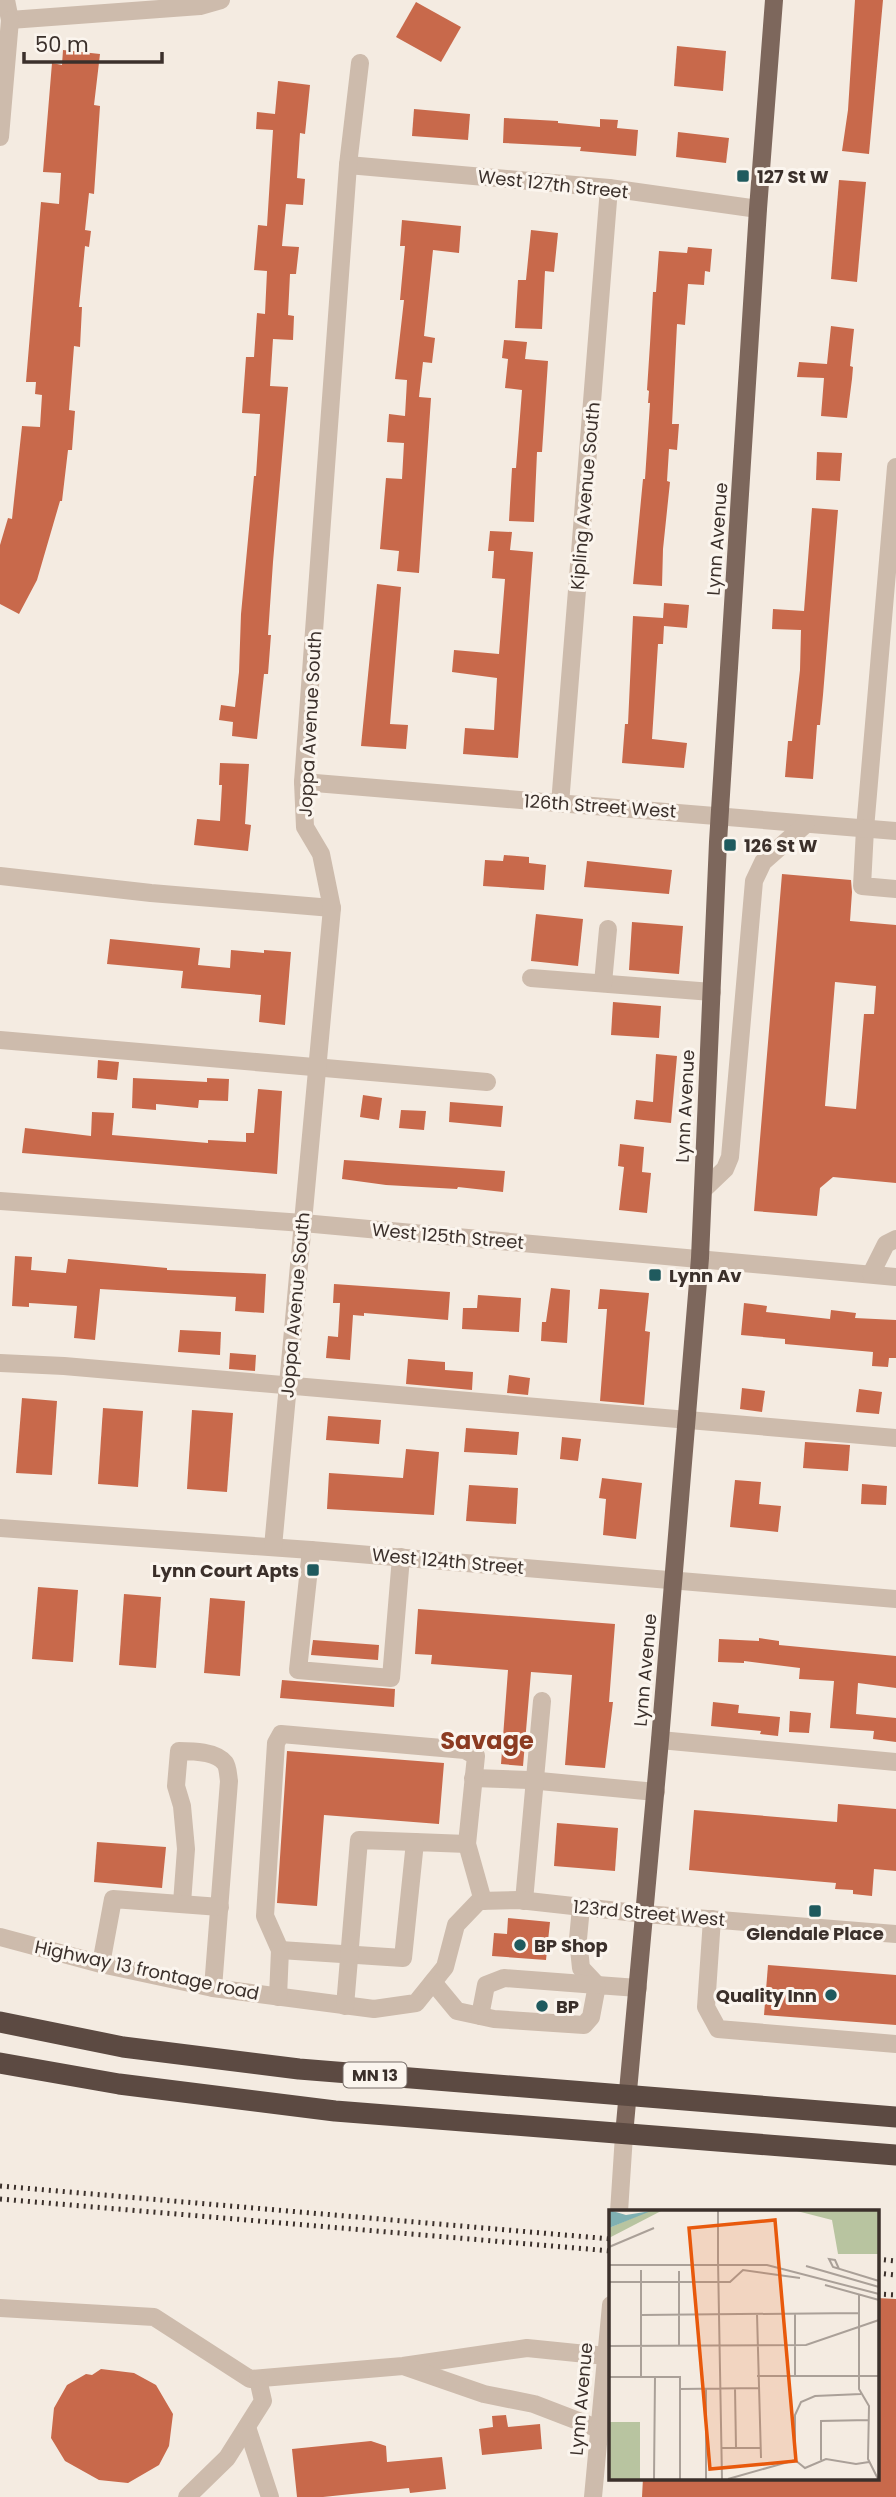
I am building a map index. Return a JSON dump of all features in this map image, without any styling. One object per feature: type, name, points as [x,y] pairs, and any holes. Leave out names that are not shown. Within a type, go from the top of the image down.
[{"type":"highway","name":"MN 13","points":[[0,2022],[123,2047],[285,2067],[896,2117]]},
{"type":"highway","name":"MN 13","points":[[0,2063],[120,2084],[335,2111],[896,2155]]},
{"type":"main road","name":"Lynn Avenue","points":[[624,2135],[656,1792],[700,1258],[720,816],[758,209],[774,0]]},
{"type":"street","points":[[0,137],[10,20],[6,0]]},
{"type":"street","points":[[10,20],[201,6],[221,0]]},
{"type":"street","name":"Joppa Avenue South","points":[[272,1547],[332,908],[321,855],[305,827],[303,782],[348,165],[360,63]]},
{"type":"street","name":"West 127th Street","points":[[348,165],[609,188],[758,209]]},
{"type":"street","name":"Kipling Avenue South","points":[[560,804],[609,188]]},
{"type":"street","points":[[896,467],[862,886],[896,889]]},
{"type":"street","name":"126th Street West","points":[[303,782],[896,831]]},
{"type":"street","points":[[703,1190],[725,1169],[730,1160],[754,881],[763,862],[806,824]]},
{"type":"street","points":[[0,876],[151,893],[332,908]]},
{"type":"street","points":[[603,983],[608,929]]},
{"type":"street","points":[[531,978],[712,992]]},
{"type":"street","points":[[0,1040],[487,1082]]},
{"type":"street","name":"West 125th Street","points":[[0,1201],[303,1223],[896,1277]]},
{"type":"street","points":[[871,1275],[886,1244],[896,1239]]},
{"type":"street","points":[[0,1363],[64,1366],[896,1438]]},
{"type":"street","name":"West 124th Street","points":[[0,1528],[401,1557],[896,1599]]},
{"type":"street","points":[[311,1550],[298,1670],[391,1678],[401,1557]]},
{"type":"street","points":[[524,1901],[542,1701]]},
{"type":"street","points":[[278,1997],[280,1950],[265,1916],[276,1743],[281,1734],[465,1750],[476,1756],[467,1844],[483,1901]]},
{"type":"street","points":[[660,1740],[896,1762]]},
{"type":"street","points":[[182,1903],[186,1849],[182,1806],[176,1786],[179,1751],[189,1751],[218,1757],[226,1764],[229,1781],[213,1988]]},
{"type":"street","points":[[473,1778],[656,1792]]},
{"type":"street","points":[[345,2006],[359,1840],[467,1844]]},
{"type":"street","points":[[280,1950],[403,1958],[415,1842]]},
{"type":"street","points":[[101,1964],[113,1899],[220,1907]]},
{"type":"street","name":"123rd Street West","points":[[483,1901],[524,1901],[645,1914],[896,1934]]},
{"type":"street","name":"Highway 13 frontage road","points":[[0,1937],[101,1964],[213,1988],[374,2008],[416,2003],[445,1967],[456,1925],[483,1901]]},
{"type":"street","points":[[581,1907],[578,1939],[581,1968],[597,1985]]},
{"type":"street","points":[[712,1919],[706,2007],[718,2029],[896,2044]]},
{"type":"street","points":[[480,2016],[486,1985],[504,1978],[638,1988]]},
{"type":"street","points":[[433,1982],[457,2011],[494,2019],[584,2025],[591,2017],[597,1985]]},
{"type":"street","name":"Lynn Avenue","points":[[619,2210],[624,2135]]},
{"type":"street","points":[[0,2308],[154,2316],[250,2379],[403,2366],[527,2348],[607,2356]]},
{"type":"street","name":"Lynn Avenue","points":[[593,2497],[609,2330]]},
{"type":"street","points":[[403,2366],[484,2394],[534,2404],[599,2429]]},
{"type":"street","points":[[187,2497],[228,2458],[263,2401],[258,2379]]},
{"type":"street","points":[[247,2427],[270,2497]]},
{"type":"building","points":[[855,0],[883,0],[869,154],[842,151],[848,110]]},
{"type":"building","points":[[416,2],[461,27],[441,62],[396,37]]},
{"type":"building","points":[[677,46],[726,51],[723,91],[674,86]]},
{"type":"building","points":[[63,50],[100,54],[94,105],[100,106],[94,194],[89,193],[85,230],[91,231],[89,247],[85,246],[79,307],[82,307],[80,347],[74,346],[69,410],[75,411],[72,450],[68,450],[62,501],[37,580],[19,614],[0,604],[0,545],[8,518],[12,519],[22,426],[40,427],[42,395],[35,394],[36,382],[26,382],[41,202],[59,204],[61,173],[43,172],[52,63],[62,65]]},
{"type":"building","points":[[278,81],[310,85],[305,134],[300,133],[297,178],[305,179],[303,205],[286,204],[282,246],[299,247],[296,274],[290,274],[288,315],[294,316],[293,340],[273,339],[270,386],[288,387],[273,562],[268,674],[264,674],[257,739],[232,736],[233,722],[219,720],[221,705],[235,707],[260,414],[242,413],[246,357],[254,357],[257,313],[265,314],[267,271],[254,270],[258,225],[267,226],[273,130],[256,129],[257,112],[275,114]]},
{"type":"building","points":[[414,109],[470,114],[468,140],[412,136]]},
{"type":"building","points":[[504,118],[600,127],[600,119],[618,120],[617,128],[638,130],[636,156],[580,151],[581,147],[503,143]]},
{"type":"building","points":[[678,132],[729,138],[726,163],[676,157]]},
{"type":"building","points":[[839,180],[866,182],[857,282],[831,279]]},
{"type":"building","points":[[402,220],[461,226],[459,253],[433,250],[424,336],[435,338],[432,363],[423,362],[419,397],[431,398],[419,573],[397,571],[399,551],[380,549],[386,478],[402,479],[404,443],[387,442],[389,414],[405,416],[407,380],[395,379],[404,300],[400,300],[405,246],[400,246]]},
{"type":"building","points":[[531,230],[558,233],[554,272],[545,271],[542,329],[515,328],[518,280],[526,280]]},
{"type":"building","points":[[688,247],[712,249],[710,272],[705,271],[704,285],[688,284],[685,325],[677,324],[672,424],[679,424],[677,450],[669,449],[667,481],[670,482],[662,586],[633,584],[645,479],[653,292],[656,292],[659,251],[687,253]]},
{"type":"building","points":[[831,326],[854,329],[847,418],[821,416],[824,378],[797,377],[799,362],[827,364]]},
{"type":"building","points":[[504,340],[527,342],[525,359],[548,361],[542,452],[537,452],[534,522],[509,521],[512,468],[516,468],[522,390],[505,388],[508,359],[502,358]]},
{"type":"building","points":[[817,452],[842,453],[840,481],[816,480]]},
{"type":"building","points":[[812,508],[838,510],[823,695],[820,725],[817,725],[813,779],[785,777],[800,670],[801,630],[772,629],[773,609],[804,611]]},
{"type":"building","points":[[490,531],[512,532],[510,550],[533,552],[518,758],[463,754],[465,728],[494,730],[497,678],[452,672],[454,650],[499,654],[505,579],[492,578],[494,551],[488,551]]},
{"type":"building","points":[[377,584],[401,587],[390,724],[408,725],[406,749],[361,746]]},
{"type":"building","points":[[664,603],[689,605],[687,628],[664,626],[663,644],[658,644],[652,739],[687,743],[684,768],[622,763],[625,724],[628,724],[633,616],[663,618]]},
{"type":"building","points":[[220,763],[249,764],[245,824],[251,825],[248,851],[194,845],[197,819],[220,821]]},
{"type":"building","points":[[504,855],[529,857],[529,863],[546,865],[544,890],[483,886],[485,860],[503,861]]},
{"type":"building","points":[[587,861],[672,870],[669,894],[584,887]]},
{"type":"building","points":[[782,874],[851,880],[850,921],[896,925],[896,1183],[833,1177],[820,1188],[817,1216],[754,1211]],"holes":[[[835,982],[876,986],[874,1014],[864,1014],[856,1109],[825,1106]]]},
{"type":"building","points":[[536,914],[583,919],[578,966],[531,961]]},
{"type":"building","points":[[632,922],[683,926],[679,974],[629,970]]},
{"type":"building","points":[[110,939],[200,948],[198,965],[230,968],[231,950],[291,952],[285,1025],[259,1022],[261,995],[181,988],[183,971],[107,964]]},
{"type":"building","points":[[613,1002],[661,1006],[659,1038],[611,1035]]},
{"type":"building","points":[[656,1054],[677,1056],[671,1123],[634,1119],[636,1100],[653,1102]]},
{"type":"building","points":[[98,1060],[119,1062],[117,1080],[97,1078]]},
{"type":"building","points":[[133,1078],[207,1082],[207,1078],[229,1079],[228,1101],[199,1100],[198,1108],[156,1104],[156,1110],[132,1108]]},
{"type":"building","points":[[258,1089],[282,1091],[277,1174],[22,1153],[25,1128],[91,1136],[92,1112],[114,1113],[112,1135],[208,1143],[208,1140],[246,1142],[246,1133],[254,1133]]},
{"type":"building","points":[[363,1095],[382,1098],[379,1120],[360,1117]]},
{"type":"building","points":[[450,1102],[503,1106],[501,1127],[449,1122]]},
{"type":"building","points":[[401,1110],[426,1111],[424,1130],[399,1128]]},
{"type":"building","points":[[620,1144],[644,1147],[642,1172],[651,1173],[647,1213],[619,1210],[624,1167],[618,1166]]},
{"type":"building","points":[[344,1160],[505,1171],[503,1192],[458,1187],[386,1185],[342,1179]]},
{"type":"building","points":[[15,1256],[32,1257],[31,1270],[66,1273],[68,1259],[167,1270],[266,1274],[264,1313],[235,1311],[236,1297],[100,1289],[95,1340],[74,1338],[77,1306],[29,1303],[29,1307],[12,1306]]},
{"type":"building","points":[[334,1284],[450,1292],[448,1320],[364,1313],[364,1316],[353,1315],[350,1360],[326,1358],[328,1336],[338,1337],[340,1303],[333,1303]]},
{"type":"building","points":[[551,1288],[570,1290],[567,1343],[541,1341],[542,1322],[546,1322]]},
{"type":"building","points":[[600,1289],[649,1293],[645,1331],[650,1332],[644,1405],[600,1401],[607,1309],[598,1309]]},
{"type":"building","points":[[478,1295],[521,1298],[519,1332],[462,1329],[463,1308],[477,1308]]},
{"type":"building","points":[[744,1303],[767,1306],[766,1312],[830,1319],[831,1310],[856,1313],[855,1318],[896,1320],[896,1358],[889,1358],[888,1367],[872,1366],[873,1352],[785,1344],[785,1339],[741,1335]]},
{"type":"building","points":[[180,1330],[221,1332],[220,1355],[178,1352]]},
{"type":"building","points":[[230,1353],[256,1355],[255,1371],[229,1369]]},
{"type":"building","points":[[408,1359],[445,1362],[445,1370],[473,1372],[472,1390],[406,1384]]},
{"type":"building","points":[[509,1375],[530,1378],[528,1395],[507,1393]]},
{"type":"building","points":[[742,1388],[765,1391],[762,1412],[740,1409]]},
{"type":"building","points":[[859,1389],[882,1392],[879,1414],[856,1412]]},
{"type":"building","points":[[22,1398],[57,1401],[52,1475],[16,1473]]},
{"type":"building","points":[[103,1408],[143,1411],[138,1487],[98,1484]]},
{"type":"building","points":[[192,1410],[233,1413],[227,1492],[187,1489]]},
{"type":"building","points":[[328,1416],[381,1420],[379,1444],[326,1440]]},
{"type":"building","points":[[466,1428],[519,1432],[517,1455],[464,1452]]},
{"type":"building","points":[[562,1437],[581,1439],[578,1461],[560,1459]]},
{"type":"building","points":[[805,1442],[850,1445],[848,1471],[803,1468]]},
{"type":"building","points":[[406,1449],[439,1452],[434,1515],[327,1509],[329,1473],[403,1478]]},
{"type":"building","points":[[602,1478],[642,1483],[636,1539],[603,1535],[606,1499],[599,1498]]},
{"type":"building","points":[[735,1480],[761,1482],[759,1504],[781,1506],[778,1532],[730,1527]]},
{"type":"building","points":[[862,1484],[887,1486],[886,1505],[861,1504]]},
{"type":"building","points":[[469,1485],[518,1488],[516,1524],[466,1521]]},
{"type":"building","points":[[38,1587],[78,1590],[73,1662],[32,1659]]},
{"type":"building","points":[[124,1594],[161,1597],[156,1668],[119,1665]]},
{"type":"building","points":[[210,1598],[245,1601],[240,1676],[204,1673]]},
{"type":"building","points":[[418,1609],[615,1624],[609,1702],[613,1702],[605,1768],[565,1765],[572,1675],[531,1672],[523,1766],[501,1764],[508,1670],[431,1664],[432,1655],[415,1654]]},
{"type":"building","points":[[759,1638],[779,1641],[779,1645],[896,1656],[896,1688],[858,1683],[856,1714],[896,1718],[896,1742],[873,1739],[874,1731],[830,1728],[834,1681],[799,1679],[800,1668],[744,1661],[718,1662],[719,1639],[759,1641]]},
{"type":"building","points":[[313,1640],[379,1645],[378,1660],[311,1655]]},
{"type":"building","points":[[282,1680],[395,1689],[394,1707],[280,1698]]},
{"type":"building","points":[[713,1702],[739,1705],[738,1713],[780,1717],[778,1736],[760,1734],[761,1731],[711,1726]]},
{"type":"building","points":[[790,1711],[811,1713],[809,1733],[789,1732]]},
{"type":"building","points":[[287,1751],[444,1763],[439,1824],[324,1815],[317,1906],[277,1903]]},
{"type":"building","points":[[838,1804],[896,1809],[896,1871],[874,1869],[872,1896],[853,1894],[853,1890],[835,1889],[836,1883],[689,1870],[694,1810],[837,1822]]},
{"type":"building","points":[[557,1823],[618,1828],[615,1871],[554,1866]]},
{"type":"building","points":[[97,1842],[166,1847],[162,1888],[94,1882]]},
{"type":"building","name":"BP Shop","points":[[508,1918],[550,1922],[546,1960],[492,1956],[494,1933],[507,1934]]},
{"type":"building","name":"Quality Inn","points":[[768,1965],[896,1975],[896,2025],[764,2015]]},
{"type":"building","points":[[878,2298],[896,2299],[896,2497],[642,2497],[643,2480],[878,2480]]},
{"type":"building","points":[[101,2369],[134,2373],[156,2385],[173,2414],[169,2446],[159,2465],[128,2483],[99,2480],[65,2461],[51,2438],[54,2408],[67,2385]]},
{"type":"building","points":[[506,2415],[508,2427],[540,2424],[542,2449],[482,2455],[479,2429],[493,2427],[492,2416]]},
{"type":"building","points":[[371,2441],[386,2446],[387,2462],[442,2457],[446,2489],[410,2493],[409,2488],[297,2497],[292,2449]]},
{"type":"railway","points":[[0,2186],[609,2239]]},
{"type":"railway","points":[[0,2199],[609,2251]]},
{"type":"railway","points":[[878,2259],[896,2261]]},
{"type":"railway","points":[[878,2273],[896,2275]]},
{"type":"railway","points":[[878,2294],[896,2295]]},
{"type":"place","name":"127 St W","points":[[743,176]]},
{"type":"place","name":"126 St W","points":[[730,845]]},
{"type":"place","name":"Lynn Av","points":[[655,1275]]},
{"type":"place","name":"Lynn Court Apts","points":[[313,1570]]},
{"type":"place","name":"Glendale Place","points":[[815,1911]]},
{"type":"place","name":"BP Shop","points":[[520,1945]]},
{"type":"place","name":"Quality Inn","points":[[831,1995]]},
{"type":"place","name":"BP","points":[[542,2006]]},
{"type":"district","name":"Savage","points":[[487,1740]]}]
